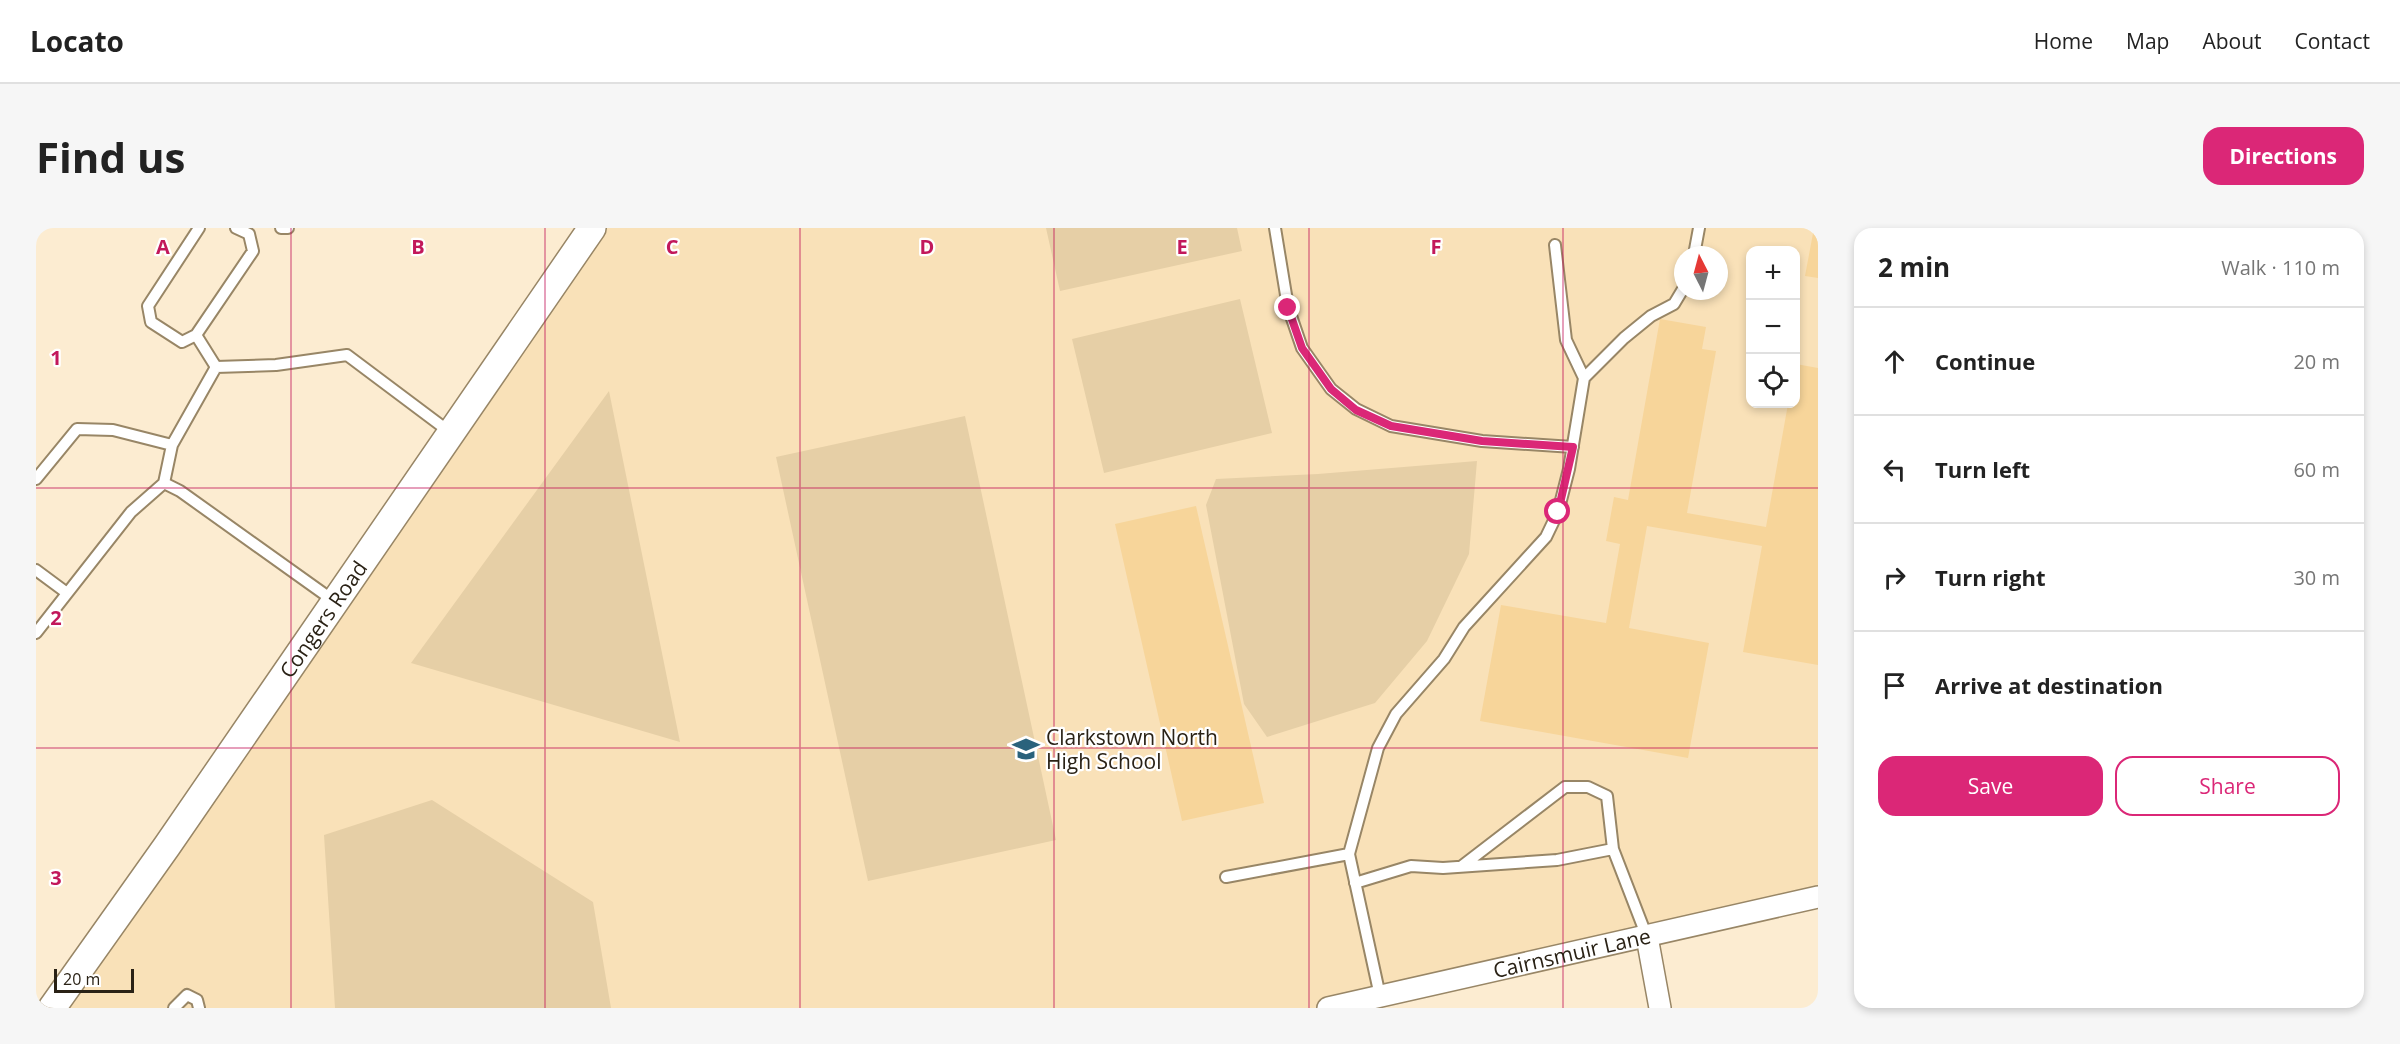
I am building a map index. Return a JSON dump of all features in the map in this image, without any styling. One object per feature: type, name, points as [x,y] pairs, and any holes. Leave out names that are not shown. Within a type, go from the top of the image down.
[{"type":"street","name":"Congers Road","points":[[52,1008],[336,602],[592,228]]},
{"type":"street","name":"Cairnsmuir Lane","points":[[1328,1008],[1818,897]]},
{"type":"street","points":[[1647,937],[1660,1008]]},
{"type":"lane","points":[[199,228],[148,306],[152,322],[182,342],[196,335],[253,251],[249,234]]},
{"type":"lane","points":[[236,228],[249,234]]},
{"type":"lane","points":[[249,234],[259,228]]},
{"type":"lane","points":[[281,228],[288,228]]},
{"type":"lane","points":[[1275,228],[1288,308],[1302,348],[1331,389],[1356,410],[1391,426],[1482,441],[1573,447]]},
{"type":"lane","points":[[1696,246],[1700,228]]},
{"type":"lane","points":[[1380,996],[1349,854],[1378,748],[1396,714],[1444,659],[1464,627],[1545,537],[1558,512],[1573,447],[1584,378],[1566,340],[1555,245]]},
{"type":"lane","points":[[1584,378],[1624,338],[1651,316],[1674,304],[1676,300]]},
{"type":"lane","points":[[196,335],[216,367]]},
{"type":"lane","points":[[216,367],[276,365],[347,355],[451,434]]},
{"type":"lane","points":[[36,633],[131,512],[164,483],[172,445],[216,367]]},
{"type":"lane","points":[[36,479],[77,429],[112,430],[172,445]]},
{"type":"lane","points":[[164,483],[180,491],[336,602]]},
{"type":"lane","points":[[36,570],[67,593]]},
{"type":"lane","points":[[1462,866],[1566,787],[1588,787],[1607,796],[1613,849],[1647,937]]},
{"type":"lane","points":[[1355,882],[1411,866],[1462,866],[1557,860],[1613,849]]},
{"type":"lane","points":[[1226,877],[1349,854]]},
{"type":"lane","points":[[174,1008],[187,995],[197,1000],[199,1008]]},
{"type":"shaded area","name":"Clarkstown North High School","points":[[592,228],[1818,228],[1818,896],[1328,1008],[50,1008]]},
{"type":"shaded area","points":[[1046,228],[1237,228],[1242,251],[1060,291]]},
{"type":"shaded area","points":[[1240,299],[1272,433],[1104,473],[1072,339]]},
{"type":"shaded area","points":[[609,391],[680,742],[411,663]]},
{"type":"shaded area","points":[[965,416],[1056,840],[868,881],[776,457]]},
{"type":"shaded area","points":[[1477,461],[1469,554],[1427,641],[1375,703],[1267,737],[1244,704],[1206,505],[1216,479],[1318,474]]},
{"type":"shaded area","points":[[432,800],[593,902],[611,1008],[335,1008],[324,835]]},
{"type":"building","points":[[1814,228],[1818,228],[1818,278],[1805,276]]},
{"type":"building","points":[[1660,319],[1706,327],[1702,349],[1716,351],[1687,513],[1766,527],[1787,408],[1800,408],[1800,365],[1818,368],[1818,665],[1743,652],[1762,546],[1647,526],[1629,628],[1709,643],[1688,758],[1480,721],[1501,605],[1606,623],[1620,544],[1606,541],[1614,497],[1628,500]]},
{"type":"building","points":[[1196,506],[1264,803],[1182,821],[1115,524]]},
{"type":"place","name":"Clarkstown North High School","points":[[1026,749]]},
{"type":"route","points":[[1288,308],[1302,348],[1331,389],[1356,410],[1391,426],[1482,441],[1573,447],[1558,512]]}]
